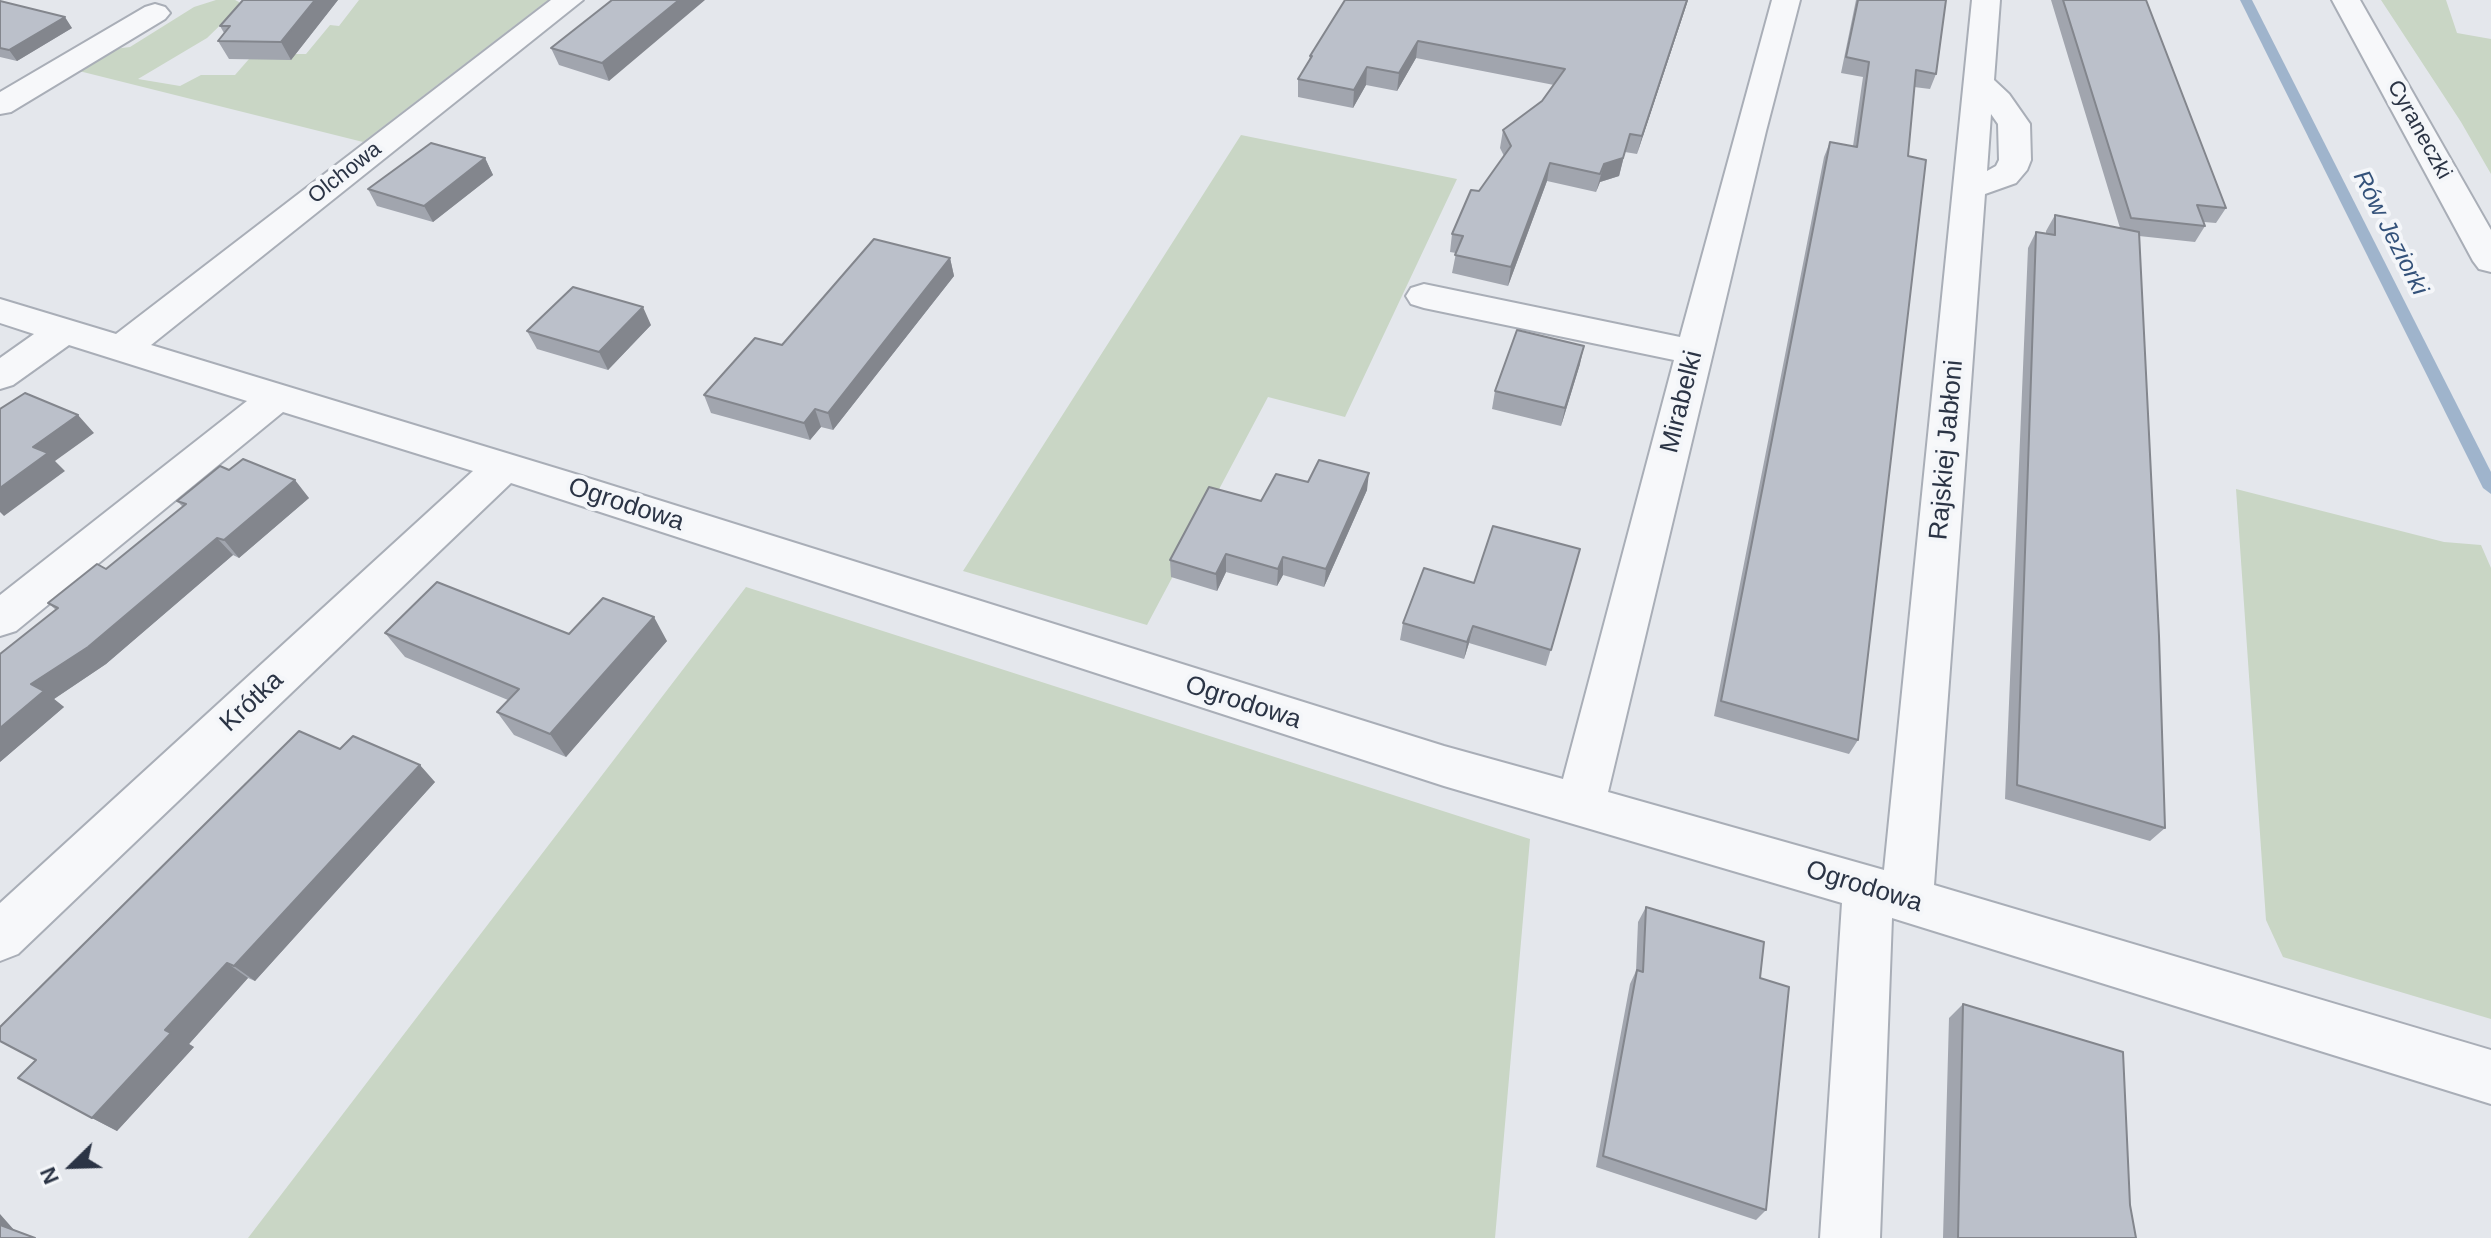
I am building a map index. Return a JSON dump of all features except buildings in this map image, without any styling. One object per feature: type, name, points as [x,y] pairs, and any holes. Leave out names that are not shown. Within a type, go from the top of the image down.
[{"type":"street","name":"Olchowa","points":[[123,348],[569,0]]},
{"type":"street","name":"Mirabelki","points":[[1581,804],[1786,0]]},
{"type":"street","name":"Rajskiej Jabłoni","points":[[1850,1238],[1888,894],[1912,823],[1986,0]]},
{"type":"street","name":"Cyraneczki","points":[[2346,0],[2479,220],[2491,261]]},
{"type":"street","points":[[0,105],[155,13]]},
{"type":"street","points":[[1424,296],[1694,352]]},
{"type":"street","name":"Ogrodowa","points":[[0,311],[504,466],[1342,735],[1888,894],[2491,1077]]},
{"type":"street","points":[[0,376],[65,330]]},
{"type":"street","points":[[0,619],[278,396]]},
{"type":"street","name":"Krótka","points":[[0,937],[504,466]]},
{"type":"green space","points":[[216,0],[235,0],[239,2],[239,7],[207,38],[138,79],[180,86],[201,75],[235,75],[249,59],[271,59],[276,54],[306,54],[330,25],[339,26],[359,0],[548,0],[363,142],[79,71],[114,49],[130,47],[194,7]]},
{"type":"green space","points":[[2381,0],[2446,0],[2457,33],[2491,39],[2491,174],[2461,122]]},
{"type":"green space","points":[[1241,135],[1457,179],[1345,417],[1268,397],[1147,625],[963,571]]},
{"type":"green space","points":[[2236,489],[2444,542],[2481,545],[2491,568],[2491,1019],[2283,957],[2266,920]]},
{"type":"green space","points":[[746,587],[1530,839],[1495,1238],[248,1238]]},
{"type":"waterway","name":"Rów Jeziorki","points":[[2246,0],[2491,488]]}]
